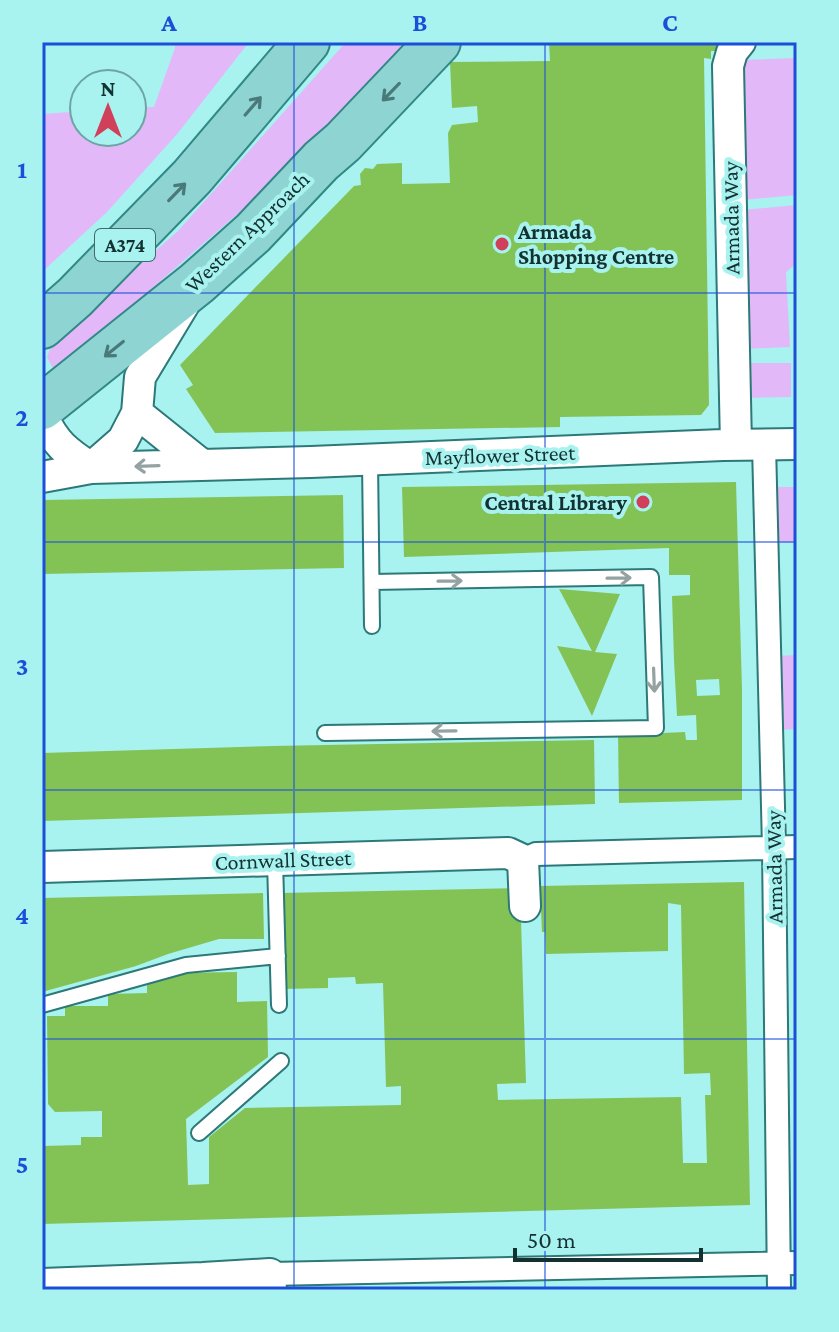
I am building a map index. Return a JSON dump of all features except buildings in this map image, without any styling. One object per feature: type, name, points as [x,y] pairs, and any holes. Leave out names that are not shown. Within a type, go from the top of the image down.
[{"type":"main road","name":"A374","points":[[42,326],[75,297],[192,177],[307,42]]},
{"type":"main road","name":"Western Approach","points":[[42,407],[197,283],[253,233],[438,42]]},
{"type":"street","name":"Armada Way","points":[[740,42],[732,52],[728,66],[774,847],[788,1263],[779,1290]]},
{"type":"street","points":[[42,416],[53,437],[67,453],[91,468],[123,440],[137,413],[140,377],[197,283]]},
{"type":"street","points":[[137,413],[202,465]]},
{"type":"street","name":"Mayflower Street","points":[[42,477],[91,468],[797,444]]},
{"type":"street","name":"Cornwall Street","points":[[42,867],[499,853],[508,853],[523,860],[536,854],[797,847]]},
{"type":"street","points":[[523,860],[525,906]]},
{"type":"street","points":[[42,1284],[203,1278],[271,1282],[788,1263]]},
{"type":"lane","points":[[370,460],[372,626]]},
{"type":"lane","points":[[325,733],[656,728],[651,577],[372,582]]},
{"type":"lane","points":[[275,861],[279,1005]]},
{"type":"lane","points":[[42,1005],[186,965],[278,956]]},
{"type":"lane","points":[[199,1133],[281,1061]]},
{"type":"shaded area","points":[[174,42],[249,42],[178,133],[107,212],[42,272],[42,114],[68,112],[68,148],[148,148],[148,107],[154,107],[175,48]]},
{"type":"shaded area","points":[[346,42],[414,42],[266,189],[55,373],[47,357],[53,341],[178,231]]},
{"type":"shaded area","points":[[797,58],[797,195],[743,200],[742,60]]},
{"type":"shaded area","points":[[797,205],[797,263],[786,272],[790,347],[743,349],[741,210]]},
{"type":"shaded area","points":[[744,363],[791,363],[791,397],[744,398]]},
{"type":"shaded area","points":[[771,487],[794,487],[795,542],[773,543]]},
{"type":"shaded area","points":[[797,655],[797,729],[778,730],[774,656]]},
{"type":"place","name":"Armada Shopping Centre","points":[[502,244]]},
{"type":"place","name":"Central Library","points":[[643,502]]}]
